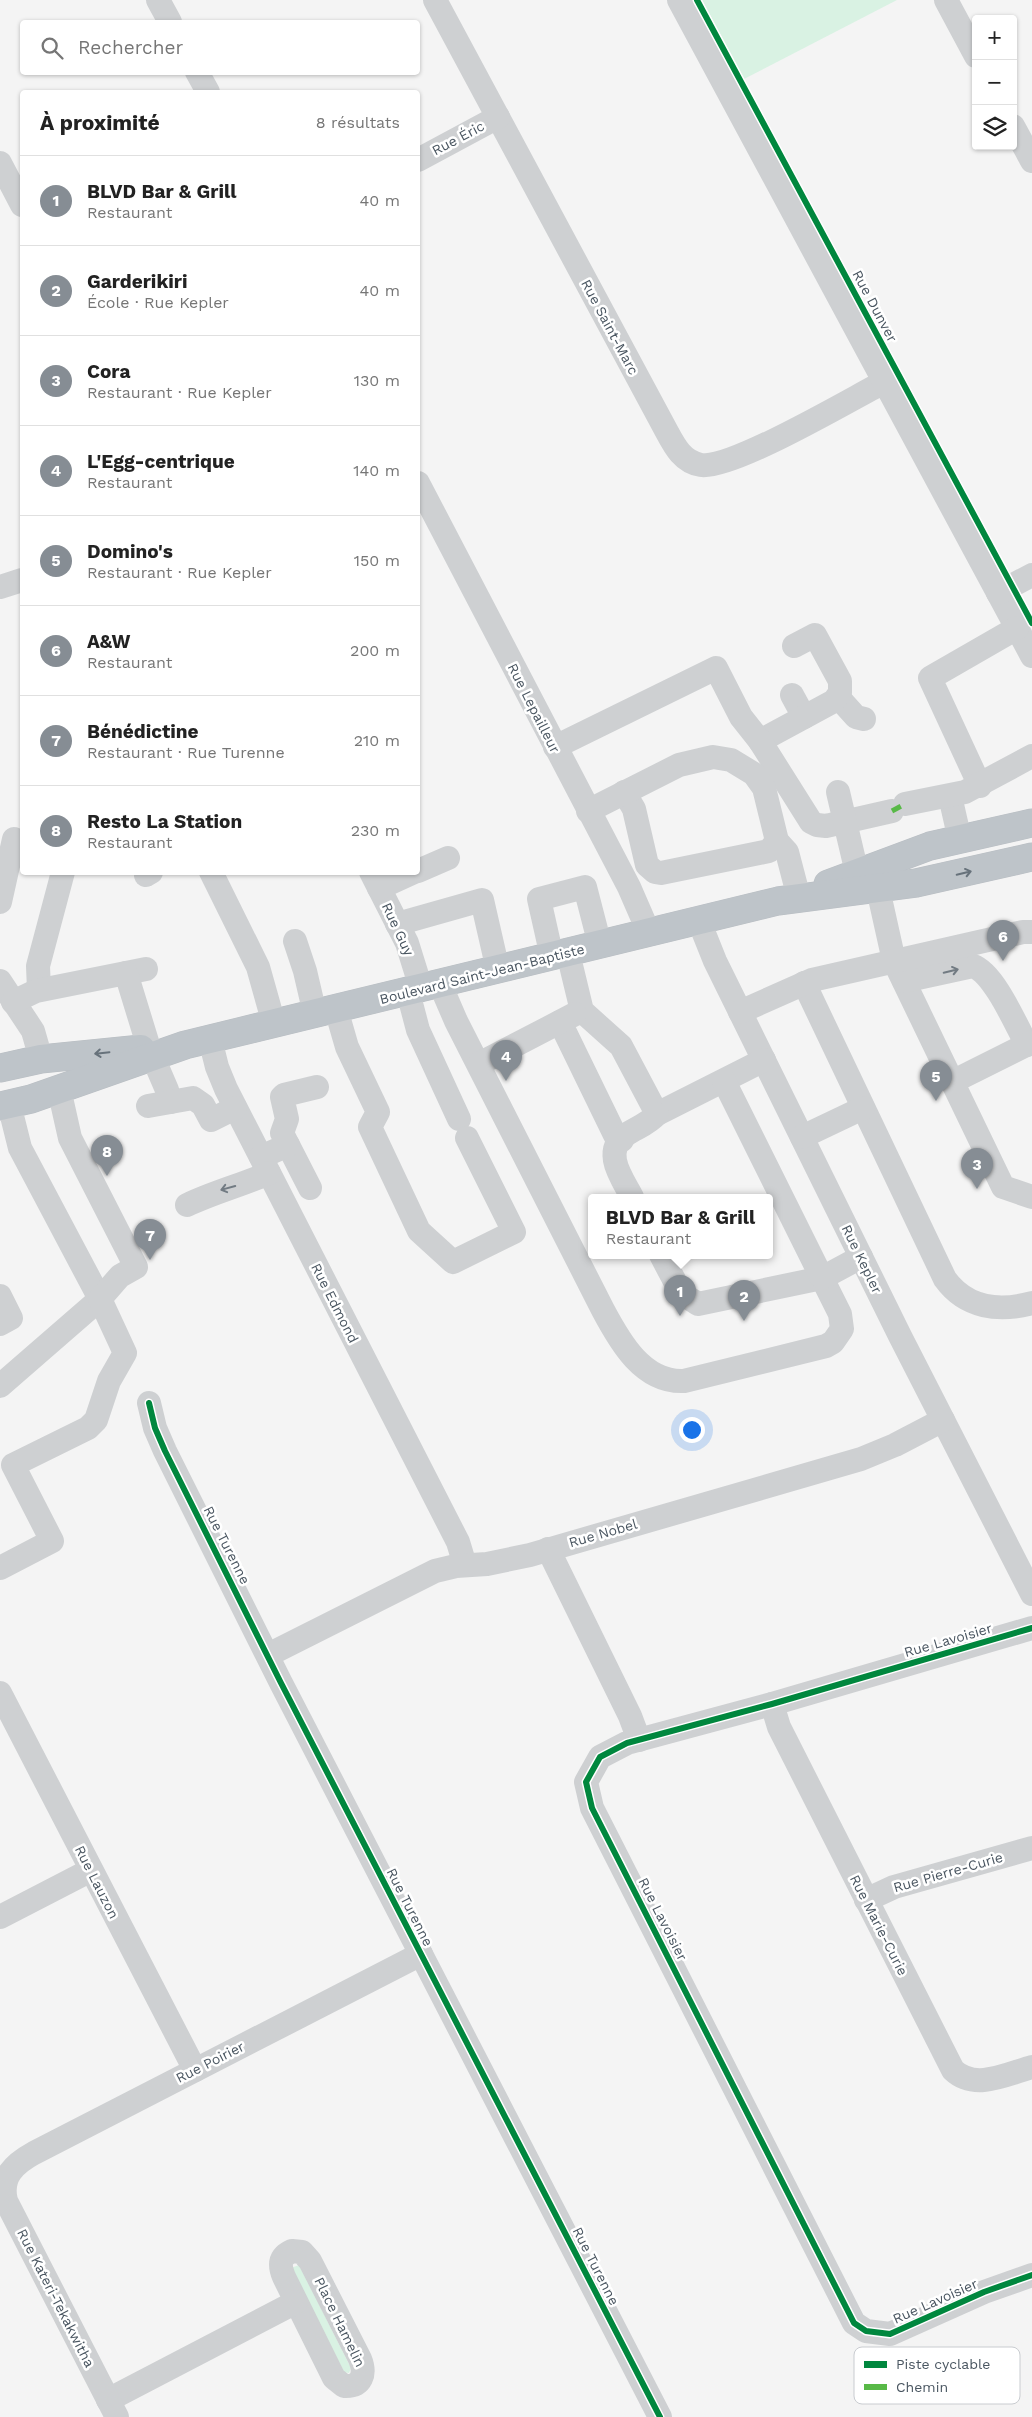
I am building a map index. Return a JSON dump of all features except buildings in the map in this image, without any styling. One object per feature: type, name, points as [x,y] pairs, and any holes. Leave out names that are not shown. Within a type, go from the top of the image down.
[{"type":"highway","name":"Boulevard Saint-Jean-Baptiste","points":[[0,1068],[41,1059],[151,1052],[326,1012],[867,880],[930,846],[1032,823]]},
{"type":"highway","name":"Boulevard Saint-Jean-Baptiste","points":[[867,880],[916,884],[1032,858]]},
{"type":"highway","points":[[0,1050],[41,1059]]},
{"type":"highway","name":"Boulevard Saint-Jean-Baptiste","points":[[4,1105],[59,1089],[151,1052]]},
{"type":"street","points":[[158,0],[169,20]]},
{"type":"street","name":"Rue Saint-Marc","points":[[435,0],[667,432],[683,456],[690,462],[711,466],[733,459],[884,382]]},
{"type":"street","name":"Rue Dunver","points":[[679,0],[998,593],[1026,641]]},
{"type":"street","points":[[946,0],[972,49]]},
{"type":"street","points":[[200,75],[207,90]]},
{"type":"street","name":"Rue Éric","points":[[420,159],[498,117]]},
{"type":"street","points":[[1017,133],[1032,161]]},
{"type":"street","points":[[0,163],[20,201]]},
{"type":"street","name":"Rue Lepailleur","points":[[420,487],[628,887],[650,933]]},
{"type":"street","points":[[998,593],[1032,575]]},
{"type":"street","points":[[0,587],[20,581]]},
{"type":"street","points":[[760,741],[838,697],[840,693],[840,681],[815,635],[794,646]]},
{"type":"street","points":[[980,786],[930,678],[1026,641]]},
{"type":"street","points":[[555,747],[716,668],[741,716],[760,741],[811,822],[816,825],[826,826],[845,822],[965,792],[980,786],[1032,756]]},
{"type":"street","points":[[792,695],[804,717]]},
{"type":"street","points":[[838,697],[856,717],[864,719]]},
{"type":"street","points":[[588,811],[678,764],[713,757],[732,760],[745,767],[760,781],[778,841],[787,852],[791,898]]},
{"type":"street","points":[[624,792],[634,809],[647,865],[655,872],[662,873],[769,851],[778,841]]},
{"type":"street","points":[[838,792],[845,822],[899,971],[952,1082],[1003,1187],[1032,1197]]},
{"type":"street","points":[[950,796],[960,840]]},
{"type":"street","points":[[0,902],[12,839]]},
{"type":"street","points":[[420,870],[448,858]]},
{"type":"street","points":[[39,990],[38,966],[62,875]]},
{"type":"street","points":[[212,875],[258,967],[274,1024]]},
{"type":"street","points":[[375,880],[401,875]]},
{"type":"street","name":"Rue Guy","points":[[375,880],[409,948],[423,988]]},
{"type":"street","points":[[600,945],[585,887],[539,899],[582,1010],[622,1046],[657,1114]]},
{"type":"street","points":[[397,924],[482,900],[498,970]]},
{"type":"street","name":"Rue Kepler","points":[[699,921],[740,1012],[861,1257],[1032,1594]]},
{"type":"street","points":[[899,971],[1023,932],[1032,932]]},
{"type":"street","points":[[295,941],[305,972],[347,1047],[378,1112],[370,1127],[419,1231],[453,1262],[514,1232],[463,1129],[418,1030],[423,988]]},
{"type":"street","points":[[740,1012],[804,983],[899,971],[973,966],[979,968],[990,979],[1029,1044],[952,1082]]},
{"type":"street","points":[[4,989],[39,990],[136,971],[151,1052],[167,1090],[159,1104],[192,1098],[197,1100],[210,1120],[235,1108]]},
{"type":"street","points":[[804,983],[945,1279],[961,1297],[989,1306],[1009,1307],[1032,1303]]},
{"type":"street","points":[[423,988],[456,1021],[611,1324],[641,1365],[664,1379],[684,1381],[833,1342],[842,1329],[842,1322],[822,1278],[724,1081]]},
{"type":"street","points":[[4,989],[33,1031],[41,1059]]},
{"type":"street","points":[[479,1064],[582,1010]]},
{"type":"street","points":[[560,1022],[615,1135],[622,1140]]},
{"type":"street","name":"Rue Edmond","points":[[198,1042],[217,1068],[235,1108],[458,1542],[465,1565]]},
{"type":"street","points":[[631,1194],[613,1157],[625,1135],[651,1122],[657,1114],[764,1060]]},
{"type":"street","points":[[310,1188],[282,1133],[287,1119],[282,1097],[317,1086]]},
{"type":"street","points":[[0,1386],[100,1299],[120,1276],[136,1267],[70,1138],[59,1089]]},
{"type":"street","points":[[0,1568],[52,1541],[13,1466],[93,1423],[108,1381],[124,1358],[124,1348],[100,1299],[8,1141],[4,1105]]},
{"type":"street","points":[[802,1137],[863,1108]]},
{"type":"street","points":[[187,1205],[218,1191],[248,1182],[288,1145]]},
{"type":"street","points":[[663,1259],[680,1293],[698,1304],[822,1278],[861,1257]]},
{"type":"street","points":[[0,1296],[11,1318],[0,1324]]},
{"type":"street","name":"Rue Turenne","points":[[148,1403],[155,1428],[165,1451],[268,1655],[660,2417]]},
{"type":"street","name":"Rue Nobel","points":[[268,1655],[435,1571],[501,1561],[548,1549],[861,1459],[895,1445],[943,1420]]},
{"type":"street","points":[[548,1549],[630,1716],[638,1740]]},
{"type":"street","name":"Rue Lavoisier","points":[[1032,1628],[772,1704],[617,1746],[600,1757],[586,1782],[588,1799],[854,2322],[866,2331],[890,2334],[984,2292],[1032,2275]]},
{"type":"street","name":"Rue Lauzon","points":[[0,1693],[196,2070]]},
{"type":"street","name":"Rue Marie-Curie","points":[[772,1704],[779,1727],[953,2070],[964,2078],[978,2081],[1032,2067]]},
{"type":"street","name":"Rue Pierre-Curie","points":[[866,1900],[894,1887],[1032,1848]]},
{"type":"street","points":[[0,1917],[92,1870]]},
{"type":"street","name":"Rue Poirier","points":[[5,2177],[15,2164],[29,2155],[421,1954]]},
{"type":"street","name":"Rue Kateri-Tekakwitha","points":[[5,2177],[3,2194],[10,2211],[113,2408]]},
{"type":"street","name":"Place Hamelin","points":[[298,2251],[310,2261],[360,2360],[364,2372],[360,2381],[349,2386],[338,2382],[296,2302],[280,2265],[283,2256],[298,2251]]},
{"type":"street","points":[[113,2408],[296,2302]]},
{"type":"green space","points":[[702,0],[897,0],[744,79]]},
{"type":"green space","points":[[299,2265],[351,2368],[349,2373],[344,2372],[291,2268]]},
{"type":"marked path","points":[[892,811],[905,804]]},
{"type":"cycle path","points":[[697,0],[1032,623]]},
{"type":"cycle path","points":[[149,1403],[155,1428],[165,1451],[281,1683],[660,2417]]},
{"type":"cycle path","points":[[1032,1628],[772,1704],[627,1743],[600,1757],[586,1782],[592,1808],[854,2323],[866,2331],[890,2334],[984,2292],[1032,2275]]},
{"type":"place","name":"A&W","points":[[1003,961]]},
{"type":"place","name":"L'Egg-centrique","points":[[506,1081]]},
{"type":"place","name":"Domino's","points":[[936,1101]]},
{"type":"place","name":"Resto La Station","points":[[107,1176]]},
{"type":"place","name":"Cora","points":[[977,1189]]},
{"type":"place","name":"Bénédictine","points":[[150,1260]]},
{"type":"place","name":"BLVD Bar & Grill","points":[[680,1316]]},
{"type":"place","name":"Garderikiri","points":[[744,1321]]}]
